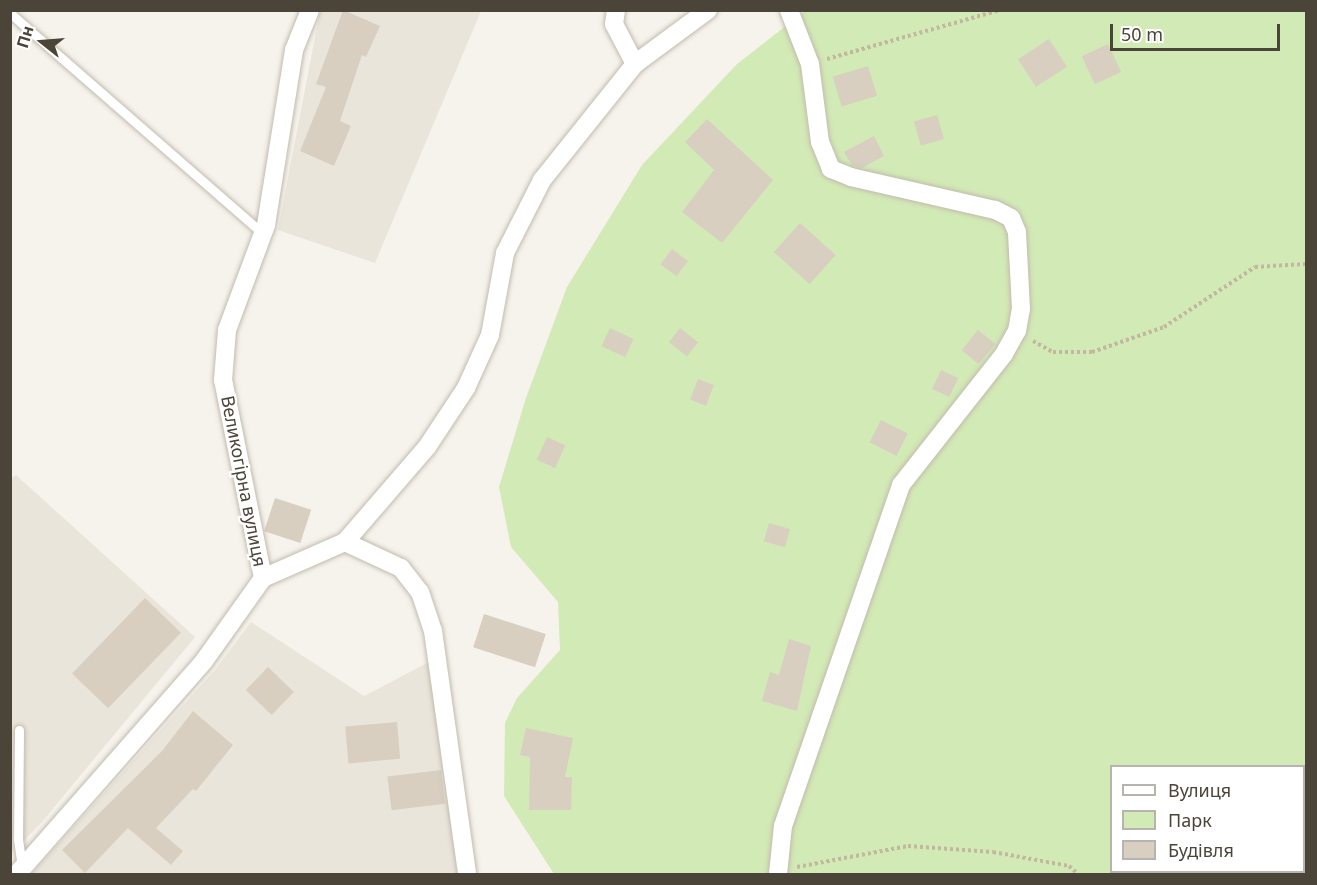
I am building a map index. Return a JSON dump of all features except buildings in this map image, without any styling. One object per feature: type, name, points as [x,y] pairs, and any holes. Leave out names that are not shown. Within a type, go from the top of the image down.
[{"type":"street","name":"Великогірна вулиця","points":[[20,872],[204,661],[263,578],[223,380],[227,330],[262,233],[279,161],[294,50],[309,10]]},
{"type":"street","points":[[616,10],[614,24],[635,64]]},
{"type":"street","points":[[263,578],[345,542],[427,447],[466,388],[490,334],[505,253],[543,180],[635,64],[708,10]]},
{"type":"street","points":[[779,873],[783,826],[901,485],[1004,354],[1017,331],[1021,309],[1017,232],[1011,218],[995,210],[831,169],[820,142],[810,64],[789,10]]},
{"type":"street","points":[[345,542],[401,568],[420,592],[433,631],[467,874]]},
{"type":"lane","points":[[10,14],[262,233]]},
{"type":"lane","points":[[19,730],[20,872]]},
{"type":"path","points":[[810,64],[1000,10]]},
{"type":"path","points":[[1017,331],[1053,352],[1092,352],[1164,327],[1255,267],[1306,264]]},
{"type":"path","points":[[779,873],[908,846],[993,852],[1069,866],[1078,874]]},
{"type":"shaded area","points":[[320,11],[481,11],[375,263],[278,230]]},
{"type":"shaded area","points":[[16,475],[195,637],[42,822],[11,854],[10,479]]},
{"type":"shaded area","points":[[251,622],[364,696],[429,662],[460,874],[31,874],[215,670]]},
{"type":"green space","points":[[805,11],[1306,11],[1306,874],[554,874],[504,796],[505,723],[517,698],[560,650],[558,602],[511,547],[499,487],[526,398],[567,287],[642,165],[737,64]]}]
